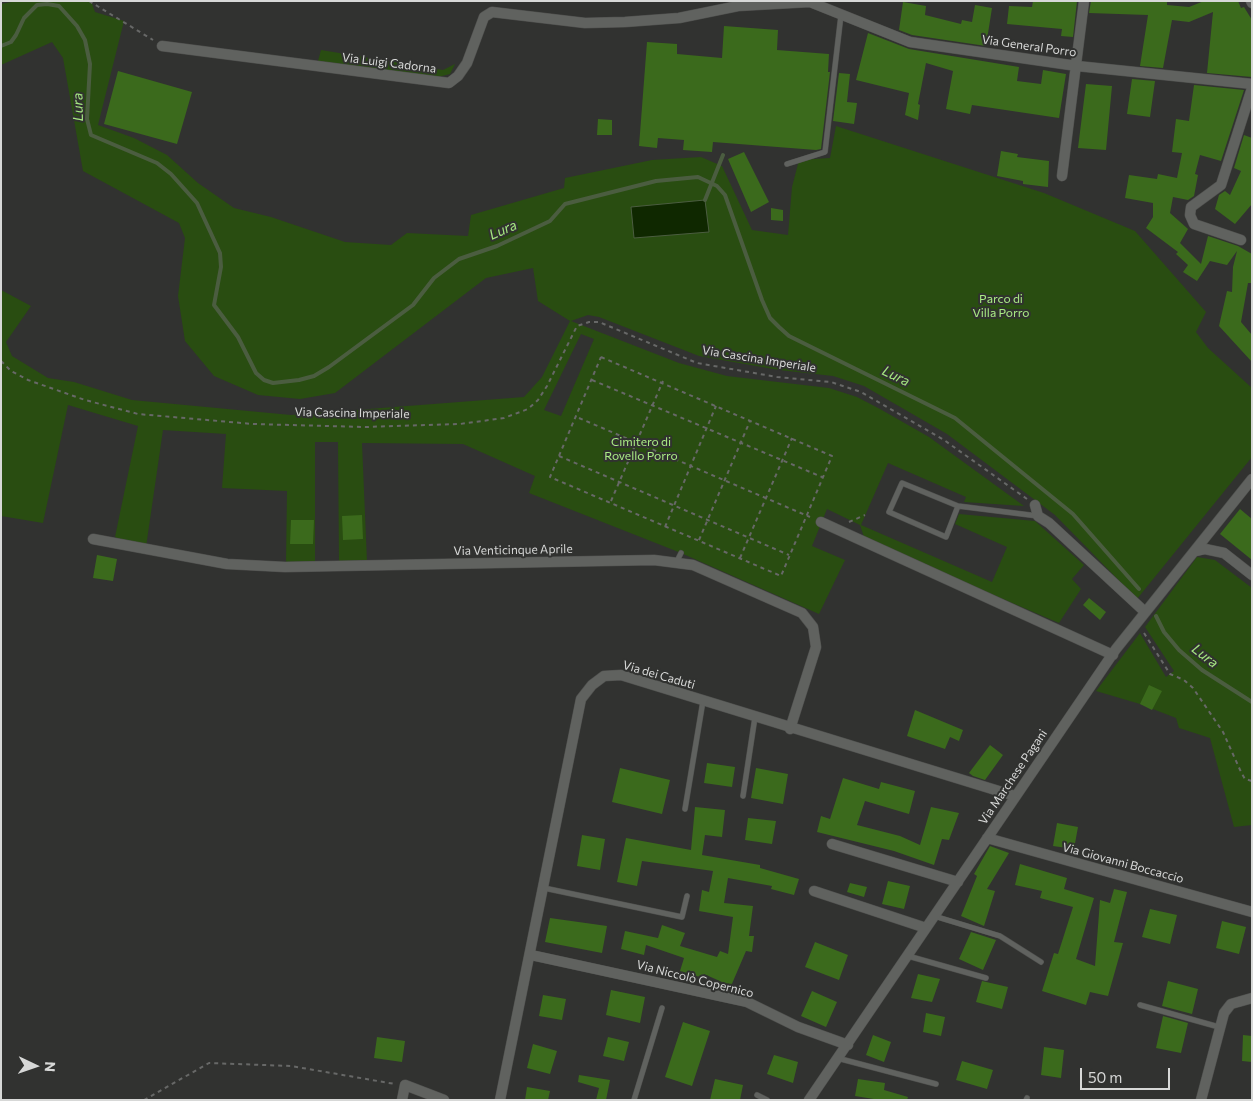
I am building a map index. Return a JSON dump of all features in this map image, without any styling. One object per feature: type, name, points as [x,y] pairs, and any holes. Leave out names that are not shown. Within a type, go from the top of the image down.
[{"type":"street","points":[[1062,176],[1084,1]]},
{"type":"street","name":"Via Luigi Cadorna","points":[[162,46],[449,83],[458,76],[467,63],[484,16],[492,12],[585,23],[625,22],[678,18],[738,6],[810,2]]},
{"type":"street","name":"Via General Porro","points":[[810,2],[910,42],[1077,66],[1252,86]]},
{"type":"street","points":[[1241,240],[1194,224],[1190,215],[1191,208],[1221,185],[1252,86]]},
{"type":"street","name":"Via Marchese Pagani","points":[[809,1100],[1112,655],[1144,611],[1196,551],[1208,532],[1252,479]]},
{"type":"street","points":[[1035,506],[1038,516],[1049,523],[1144,611]]},
{"type":"street","points":[[821,522],[1112,655]]},
{"type":"street","name":"Via Venticinque Aprile","points":[[92,538],[227,564],[285,567],[654,560],[693,565],[802,613],[813,628],[816,647],[790,729]]},
{"type":"street","points":[[1196,551],[1211,549],[1224,554],[1252,575]]},
{"type":"street","name":"Via dei Caduti","points":[[500,1100],[531,955],[581,699],[592,685],[604,676],[621,675],[790,729],[1015,796]]},
{"type":"street","name":"Via Giovanni Boccaccio","points":[[987,838],[1252,912]]},
{"type":"street","points":[[832,844],[958,882]]},
{"type":"street","points":[[814,891],[926,928]]},
{"type":"street","name":"Via Niccolò Copernico","points":[[531,955],[746,1002],[798,1026],[848,1045]]},
{"type":"street","points":[[1201,1100],[1219,1027],[1231,1004],[1252,998]]},
{"type":"street","points":[[402,1100],[405,1085],[444,1100]]},
{"type":"lane","points":[[787,164],[826,152],[842,15]]},
{"type":"lane","points":[[958,506],[946,537],[889,512],[902,483],[958,506],[1038,516]]},
{"type":"lane","points":[[676,564],[681,553]]},
{"type":"lane","points":[[685,809],[703,701]]},
{"type":"lane","points":[[743,796],[755,717]]},
{"type":"lane","points":[[544,888],[682,917],[687,896]]},
{"type":"lane","points":[[934,916],[1000,936],[1040,962]]},
{"type":"lane","points":[[908,956],[986,978]]},
{"type":"lane","points":[[1140,1004],[1219,1027]]},
{"type":"lane","points":[[634,1100],[662,1008]]},
{"type":"lane","points":[[837,1058],[936,1084]]},
{"type":"lane","points":[[757,1095],[767,1100]]},
{"type":"path","points":[[88,1],[162,46]]},
{"type":"path","name":"Via Cascina Imperiale","points":[[1,361],[11,371],[28,380],[85,400],[138,414],[253,424],[365,427],[460,424],[504,418],[528,409],[538,400],[547,386],[577,326],[589,322],[598,322],[697,363],[777,377],[831,382],[861,392],[944,440],[1035,506]]},
{"type":"path","points":[[602,357],[662,382],[832,456],[808,517],[781,576],[550,477],[602,357]]},
{"type":"path","points":[[592,380],[822,477]]},
{"type":"path","points":[[611,501],[662,382]]},
{"type":"path","points":[[665,527],[716,406]]},
{"type":"path","points":[[579,418],[808,517]]},
{"type":"path","points":[[699,540],[750,420]]},
{"type":"path","points":[[740,558],[792,438]]},
{"type":"path","points":[[559,456],[789,555]]},
{"type":"path","points":[[839,530],[856,517],[865,515]]},
{"type":"path","points":[[1141,628],[1170,674],[1184,680],[1193,688],[1223,732],[1241,772],[1245,778],[1252,781]]},
{"type":"path","points":[[144,1100],[209,1064],[291,1066],[405,1085]]},
{"type":"green space","points":[[17,1],[91,1],[95,12],[124,21],[98,125],[134,138],[167,155],[198,183],[234,208],[271,217],[345,242],[391,245],[407,233],[468,236],[471,215],[564,188],[565,178],[652,160],[701,157],[722,166],[752,230],[788,235],[792,187],[799,160],[830,158],[836,126],[1044,193],[1135,231],[1206,312],[1196,332],[1208,348],[1252,388],[1252,457],[1137,599],[1055,515],[947,434],[864,386],[833,376],[779,370],[699,356],[599,317],[588,315],[571,321],[679,363],[727,376],[829,388],[857,397],[880,409],[929,437],[1024,506],[964,502],[966,497],[888,463],[861,525],[992,582],[1007,547],[955,524],[959,514],[1035,521],[1084,565],[1072,579],[1081,589],[1059,623],[865,540],[860,525],[827,509],[812,546],[845,560],[819,614],[681,553],[529,493],[535,476],[463,444],[362,443],[367,562],[339,562],[338,442],[315,442],[315,563],[286,563],[287,491],[222,488],[226,434],[163,430],[146,547],[134,545],[115,537],[138,426],[68,405],[43,523],[1,516],[1,290],[31,306],[6,342],[12,356],[48,378],[74,382],[132,400],[291,415],[524,397],[542,377],[570,321],[538,301],[533,268],[486,278],[335,393],[300,399],[258,395],[214,376],[185,341],[178,296],[185,238],[179,223],[83,171],[63,58],[52,42],[1,65],[1,4]],"holes":[[[581,334],[594,339],[561,416],[544,410]]]},
{"type":"green space","points":[[321,50],[443,70],[455,64],[450,74],[438,77],[318,61]]},
{"type":"green space","points":[[1197,557],[1215,560],[1252,588],[1252,825],[1234,827],[1210,738],[1179,728],[1176,718],[1140,704],[1096,691],[1140,633],[1166,677],[1174,671],[1145,627]]},
{"type":"shaded area","points":[[705,200],[709,232],[634,238],[631,207]]},
{"type":"building","points":[[1033,1],[1077,1],[1073,37],[1061,36],[1062,29],[1007,24],[1009,6],[1032,7]]},
{"type":"building","points":[[1091,1],[1167,1],[1167,5],[1189,7],[1204,1],[1238,1],[1241,8],[1244,7],[1252,20],[1252,77],[1207,73],[1213,12],[1189,22],[1172,20],[1163,68],[1140,66],[1148,15],[1089,13]]},
{"type":"building","points":[[903,2],[926,6],[925,15],[961,24],[962,20],[972,22],[975,5],[992,8],[986,46],[912,35],[899,30]]},
{"type":"building","points":[[724,26],[778,30],[777,50],[829,54],[828,72],[830,72],[821,149],[713,142],[712,152],[683,150],[684,140],[658,138],[657,148],[639,146],[647,42],[677,44],[677,54],[722,58]]},
{"type":"building","points":[[868,33],[909,49],[1019,67],[1017,81],[1041,84],[1043,70],[1066,74],[1059,118],[972,105],[970,114],[946,109],[953,71],[926,63],[918,104],[920,105],[918,120],[905,115],[909,93],[856,80]]},
{"type":"building","points":[[118,71],[192,92],[177,144],[104,124]]},
{"type":"building","points":[[839,73],[850,74],[847,102],[857,103],[854,124],[833,121]]},
{"type":"building","points":[[1132,79],[1155,81],[1150,117],[1127,114]]},
{"type":"building","points":[[1086,84],[1112,86],[1106,150],[1078,148]]},
{"type":"building","points":[[1194,85],[1244,90],[1221,161],[1200,155],[1195,174],[1198,175],[1194,196],[1188,200],[1173,197],[1170,213],[1188,229],[1180,243],[1201,264],[1208,236],[1238,246],[1252,254],[1252,283],[1248,283],[1241,322],[1252,335],[1252,362],[1219,326],[1227,291],[1232,292],[1233,267],[1237,251],[1227,265],[1210,261],[1197,281],[1183,272],[1188,265],[1176,254],[1178,252],[1146,228],[1153,217],[1153,203],[1125,198],[1129,175],[1157,179],[1158,174],[1177,178],[1182,153],[1172,152],[1176,119],[1189,121]]},
{"type":"building","points":[[598,119],[612,120],[612,135],[597,135]]},
{"type":"building","points":[[1244,135],[1252,138],[1252,204],[1235,224],[1215,209],[1219,195],[1225,191],[1230,195],[1241,171],[1234,168]]},
{"type":"building","points":[[1001,151],[1018,154],[1017,157],[1049,161],[1048,187],[1023,184],[1023,181],[997,176]]},
{"type":"building","points":[[744,152],[769,202],[751,212],[728,159]]},
{"type":"building","points":[[771,208],[783,210],[783,221],[771,220]]},
{"type":"building","points":[[1240,509],[1252,519],[1252,560],[1220,534]]},
{"type":"building","points":[[362,515],[363,539],[343,540],[342,516]]},
{"type":"building","points":[[291,520],[314,520],[313,544],[290,544]]},
{"type":"building","points":[[97,555],[117,559],[113,581],[93,578]]},
{"type":"building","points":[[1089,598],[1106,612],[1100,620],[1083,605]]},
{"type":"building","points":[[1149,685],[1162,691],[1152,710],[1140,704]]},
{"type":"building","points":[[915,710],[963,730],[959,741],[950,737],[945,749],[907,736]]},
{"type":"building","points":[[990,745],[1003,755],[985,780],[973,776],[969,773]]},
{"type":"building","points":[[707,763],[735,767],[732,787],[704,783]]},
{"type":"building","points":[[620,768],[670,780],[662,814],[612,802]]},
{"type":"building","points":[[756,768],[788,774],[783,804],[751,798]]},
{"type":"building","points":[[843,778],[879,789],[881,782],[915,791],[909,814],[865,801],[857,825],[900,836],[920,845],[931,807],[959,813],[949,840],[942,839],[934,865],[894,851],[817,832],[821,816],[830,819]]},
{"type":"building","points":[[695,807],[725,810],[722,837],[705,835],[702,855],[760,865],[760,868],[799,879],[794,895],[771,889],[772,886],[728,878],[724,903],[753,906],[749,936],[754,936],[752,952],[746,951],[731,986],[704,974],[703,978],[680,971],[684,958],[646,945],[644,955],[621,949],[625,931],[658,938],[662,925],[685,933],[680,946],[717,957],[720,951],[728,954],[733,917],[699,911],[702,890],[709,892],[713,871],[642,861],[637,886],[617,882],[626,838],[691,850]]},
{"type":"building","points":[[748,818],[776,821],[772,844],[745,840]]},
{"type":"building","points":[[1057,823],[1078,827],[1074,849],[1053,846]]},
{"type":"building","points":[[582,835],[605,839],[600,870],[577,866]]},
{"type":"building","points":[[990,846],[1009,853],[987,889],[995,891],[984,926],[961,916],[977,876],[974,874]]},
{"type":"building","points":[[1020,864],[1067,878],[1064,889],[1094,898],[1076,959],[1095,966],[1100,900],[1110,903],[1114,889],[1127,892],[1114,942],[1123,943],[1108,996],[1090,992],[1086,1005],[1042,991],[1054,953],[1058,954],[1073,907],[1040,898],[1042,891],[1015,885]]},
{"type":"building","points":[[888,881],[910,886],[904,909],[882,904]]},
{"type":"building","points":[[850,883],[867,887],[864,897],[847,892]]},
{"type":"building","points":[[1150,909],[1177,915],[1170,944],[1142,937]]},
{"type":"building","points":[[550,918],[607,926],[602,953],[545,942]]},
{"type":"building","points":[[1222,921],[1246,927],[1239,954],[1216,948]]},
{"type":"building","points":[[971,932],[996,940],[983,970],[959,959]]},
{"type":"building","points":[[815,942],[848,955],[839,980],[805,967]]},
{"type":"building","points":[[918,974],[940,979],[932,1002],[911,998]]},
{"type":"building","points":[[982,981],[1008,987],[1002,1009],[976,1002]]},
{"type":"building","points":[[1168,981],[1198,989],[1192,1014],[1162,1006]]},
{"type":"building","points":[[611,990],[645,997],[640,1023],[606,1015]]},
{"type":"building","points":[[812,991],[837,1002],[826,1027],[801,1016]]},
{"type":"building","points":[[543,995],[566,999],[562,1020],[539,1016]]},
{"type":"building","points":[[926,1013],[945,1017],[941,1036],[923,1032]]},
{"type":"building","points":[[1163,1016],[1188,1023],[1181,1053],[1156,1048]]},
{"type":"building","points":[[683,1022],[710,1031],[692,1086],[665,1077]]},
{"type":"building","points":[[873,1035],[891,1042],[884,1062],[866,1055]]},
{"type":"building","points":[[1243,1035],[1252,1036],[1252,1062],[1242,1061]]},
{"type":"building","points":[[377,1037],[405,1041],[402,1062],[374,1058]]},
{"type":"building","points":[[608,1037],[629,1042],[624,1061],[603,1056]]},
{"type":"building","points":[[533,1044],[557,1051],[550,1074],[527,1068]]},
{"type":"building","points":[[1044,1047],[1064,1050],[1061,1078],[1041,1075]]},
{"type":"building","points":[[774,1055],[798,1062],[793,1083],[767,1074]]},
{"type":"building","points":[[962,1061],[993,1070],[987,1089],[956,1080]]},
{"type":"building","points":[[579,1075],[610,1080],[606,1100],[596,1100],[599,1088],[578,1082]]},
{"type":"building","points":[[715,1079],[743,1085],[740,1100],[710,1100]]},
{"type":"building","points":[[858,1079],[885,1083],[884,1090],[908,1097],[907,1100],[880,1100],[855,1096]]},
{"type":"building","points":[[527,1087],[550,1091],[548,1100],[525,1100]]},
{"type":"waterway","name":"Lura","points":[[1,46],[11,42],[24,18],[37,5],[59,6],[77,26],[85,40],[90,64],[87,119],[91,135],[157,163],[171,174],[197,203],[220,253],[221,267],[214,305],[238,337],[256,373],[264,380],[273,383],[314,376],[413,305],[434,278],[459,259],[497,246],[550,221],[565,204],[656,181],[698,177],[717,186],[725,195],[762,300],[770,318],[779,327],[789,336],[955,418],[1073,514],[1139,589]]},
{"type":"waterway","points":[[705,200],[723,155]]},
{"type":"waterway","name":"Lura","points":[[1156,616],[1164,632],[1179,650],[1202,670],[1252,702]]},
{"type":"park label","name":"Parco di Villa Porro","points":[[1001,306]]},
{"type":"park label","name":"Cimitero di Rovello Porro","points":[[641,449]]}]
